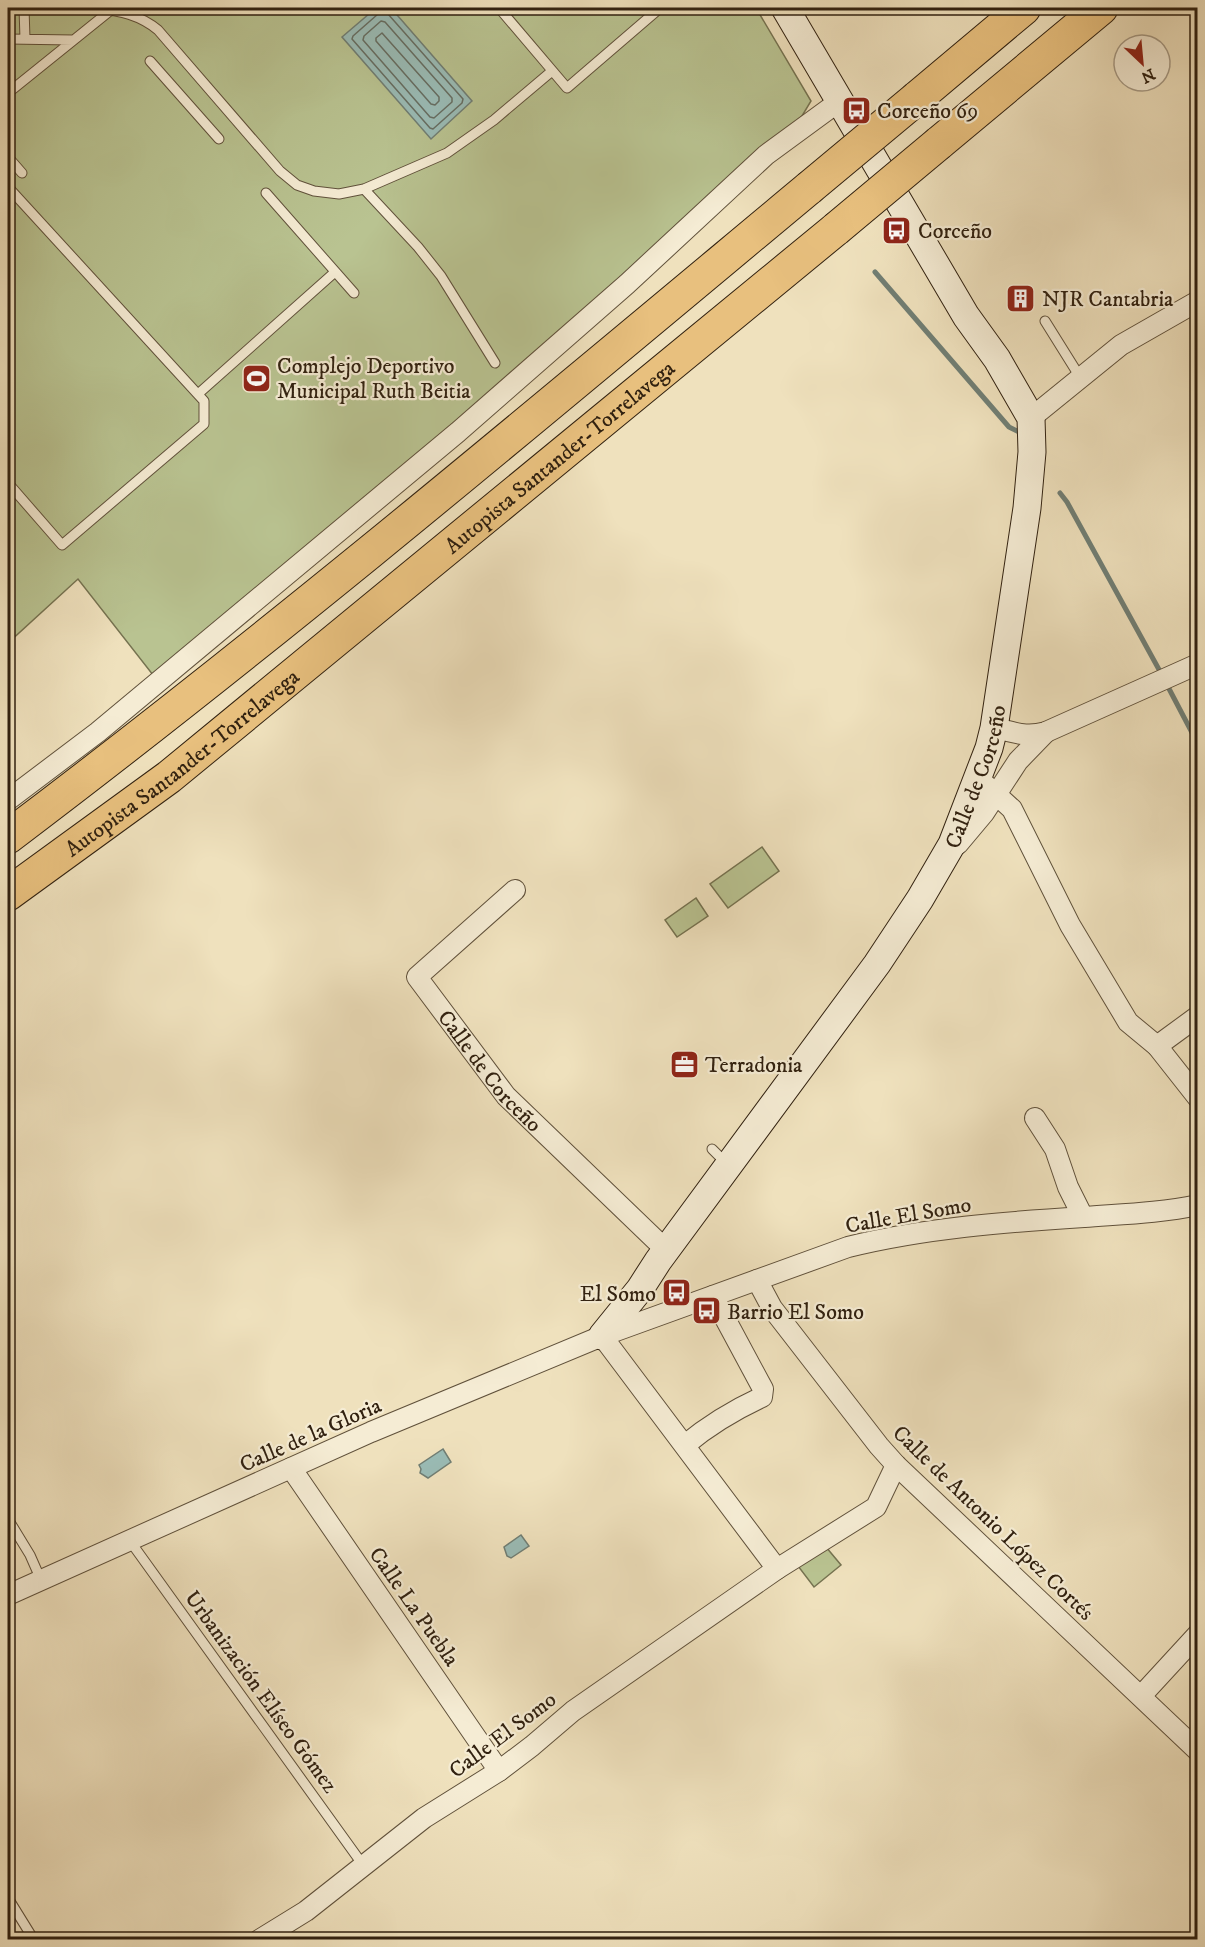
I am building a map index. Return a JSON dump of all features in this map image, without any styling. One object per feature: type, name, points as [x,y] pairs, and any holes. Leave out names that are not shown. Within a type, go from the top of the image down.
[{"type":"highway","name":"Autopista Santander-Torrelavega","points":[[8,837],[139,738],[357,561],[1024,8]]},
{"type":"highway","name":"Autopista Santander-Torrelavega","points":[[8,894],[168,777],[836,229],[1101,8]]},
{"type":"main road","points":[[785,8],[966,316],[997,359],[1031,418]]},
{"type":"main road","name":"Calle de Corceño","points":[[602,1336],[640,1289],[666,1250],[720,1157],[877,964],[993,783],[992,738],[1027,508],[1032,452],[1031,418]]},
{"type":"main road","name":"Calle de Corceño","points":[[634,1324],[640,1289]]},
{"type":"street","points":[[8,800],[107,724],[458,432],[627,285],[766,155],[841,100]]},
{"type":"street","points":[[1031,418],[1121,345],[1197,301]]},
{"type":"street","points":[[992,738],[1033,736],[1046,732],[1197,664]]},
{"type":"street","points":[[993,783],[1046,732]]},
{"type":"street","name":"Calle de Corceño","points":[[993,783],[1012,809],[1070,925],[1128,1022],[1157,1046]]},
{"type":"street","name":"Calle de Corceño","points":[[515,890],[417,977],[506,1096],[666,1250]]},
{"type":"street","points":[[1197,1016],[1157,1046],[1197,1098]]},
{"type":"street","points":[[1035,1118],[1055,1149],[1068,1187],[1083,1217]]},
{"type":"street","name":"Calle El Somo","points":[[634,1324],[837,1251],[881,1239],[946,1229],[1192,1209]]},
{"type":"street","name":"Calle de Antonio López Cortés","points":[[757,1280],[772,1308],[896,1465],[1197,1751]]},
{"type":"street","points":[[685,1445],[710,1424],[762,1397],[763,1389],[713,1296]]},
{"type":"street","name":"Calle de la Gloria","points":[[8,1595],[371,1432],[634,1324]]},
{"type":"street","points":[[602,1336],[777,1569]]},
{"type":"street","name":"Calle El Somo","points":[[259,1940],[306,1911],[424,1818],[499,1771],[573,1711],[777,1569],[876,1507],[896,1465]]},
{"type":"street","name":"Calle La Puebla","points":[[291,1468],[499,1771]]},
{"type":"street","points":[[1141,1696],[1197,1635]]},
{"type":"lane","points":[[24,8],[25,39]]},
{"type":"lane","points":[[98,8],[111,9],[147,20],[280,171],[297,185],[314,191],[339,194],[364,189],[447,153],[494,120],[552,71]]},
{"type":"lane","points":[[499,8],[567,88],[660,8]]},
{"type":"lane","points":[[9,88],[74,40],[111,9]]},
{"type":"lane","points":[[8,39],[74,40]]},
{"type":"lane","points":[[150,61],[219,139]]},
{"type":"lane","points":[[8,157],[22,173]]},
{"type":"lane","points":[[8,187],[204,401],[204,424],[62,546],[8,483]]},
{"type":"lane","points":[[364,189],[418,247],[441,276],[495,363]]},
{"type":"lane","points":[[266,193],[354,292]]},
{"type":"lane","points":[[198,394],[335,272]]},
{"type":"lane","points":[[1045,321],[1080,377]]},
{"type":"lane","points":[[8,1519],[42,1580]]},
{"type":"lane","name":"Urbanización Elíseo Gómez","points":[[129,1541],[363,1865]]},
{"type":"lane","points":[[8,1899],[34,1940]]},
{"type":"green space","name":"Complejo Deportivo Municipal Ruth Beitia","points":[[8,8],[756,8],[811,101],[802,116],[550,341],[153,675],[78,579],[8,643]]},
{"type":"green space","points":[[762,847],[779,871],[728,908],[710,884]]},
{"type":"green space","points":[[696,898],[708,916],[677,937],[665,920]]},
{"type":"green space","points":[[826,1547],[841,1565],[814,1587],[798,1566]]},
{"type":"water","points":[[376,8],[391,8],[472,101],[431,139],[342,37]]},
{"type":"water","points":[[443,1449],[451,1462],[428,1478],[420,1473],[419,1465]]},
{"type":"water","points":[[521,1535],[529,1546],[511,1558],[507,1556],[504,1547]]},
{"type":"waterway","points":[[875,272],[1009,427],[1021,433]]},
{"type":"waterway","points":[[1060,493],[1162,675]]},
{"type":"waterway","points":[[1166,683],[1198,744]]},
{"type":"place","name":"Corceño 69","points":[[856,110]]},
{"type":"place","name":"Corceño","points":[[897,230]]},
{"type":"place","name":"NJR Cantabria","points":[[1021,298]]},
{"type":"place","name":"Complejo Deportivo Municipal Ruth Beitia","points":[[256,378]]},
{"type":"place","name":"Terradonia","points":[[684,1064]]},
{"type":"place","name":"El Somo","points":[[677,1293]]},
{"type":"place","name":"Barrio El Somo","points":[[706,1311]]}]
